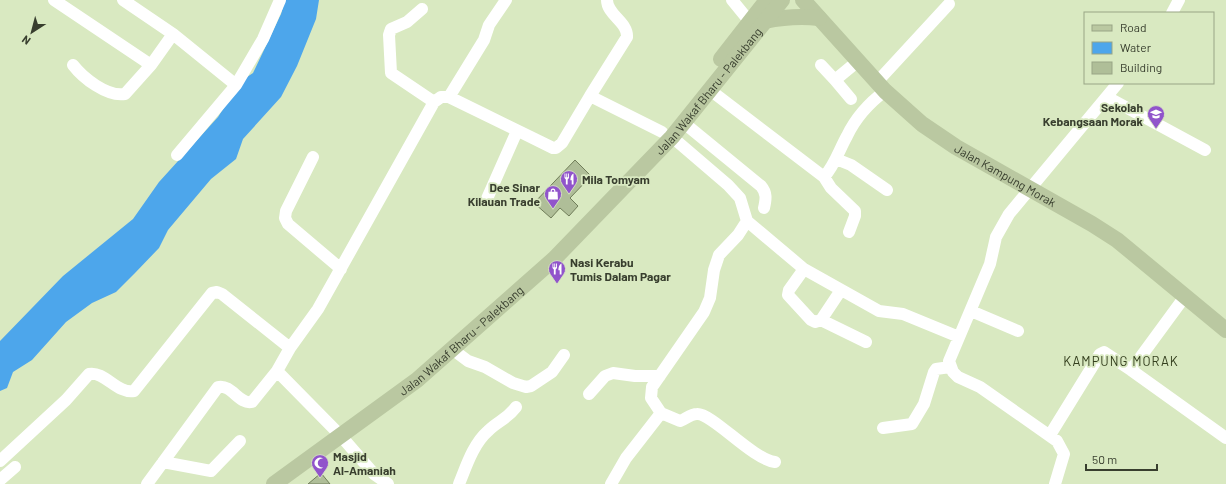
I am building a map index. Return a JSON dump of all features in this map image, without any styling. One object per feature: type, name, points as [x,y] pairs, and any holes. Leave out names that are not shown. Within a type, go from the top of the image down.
[{"type":"main road","name":"Jalan Wakaf Bharu - Palekbang","points":[[667,135],[684,123],[710,90],[757,22],[767,0]]},
{"type":"main road","name":"Jalan Wakaf Bharu - Palekbang","points":[[274,484],[417,380],[554,259],[632,179],[757,22],[782,0]]},
{"type":"main road","name":"Jalan Kampung Morak","points":[[803,0],[881,86],[938,135],[1117,240],[1226,330]]},
{"type":"main road","points":[[757,22],[783,17],[801,16],[819,18],[814,0]]},
{"type":"street","points":[[54,0],[151,65]]},
{"type":"street","points":[[123,0],[173,34],[236,85]]},
{"type":"street","points":[[177,155],[236,85],[263,39],[280,0]]},
{"type":"street","points":[[449,97],[484,40],[489,25],[506,0]]},
{"type":"street","points":[[147,484],[218,387],[223,386],[244,401],[252,402],[277,371],[290,348],[318,309],[434,102],[441,97],[449,97],[549,147],[556,148],[562,144],[627,36],[627,30],[608,7],[607,0]]},
{"type":"street","points":[[732,0],[757,22]]},
{"type":"street","points":[[1173,12],[1179,0]]},
{"type":"street","points":[[824,177],[836,159],[847,134],[866,106],[950,4]]},
{"type":"street","points":[[422,9],[407,22],[391,28],[389,35],[390,68],[395,76],[434,102]]},
{"type":"street","points":[[73,65],[82,76],[100,88],[123,94],[128,92],[151,65],[173,34]]},
{"type":"street","points":[[835,80],[858,61]]},
{"type":"street","points":[[821,65],[851,99]]},
{"type":"street","points":[[1055,484],[1064,454],[1057,441],[980,387],[958,377],[950,367],[951,354],[971,311],[990,264],[996,238],[1009,214],[1117,84]]},
{"type":"street","points":[[710,90],[824,177],[831,188],[855,211],[855,216],[849,232]]},
{"type":"street","points":[[590,96],[667,135],[728,185],[740,198],[747,220],[804,269],[881,312],[903,314],[959,337]]},
{"type":"street","points":[[1107,97],[1205,150]]},
{"type":"street","points":[[684,123],[765,190],[766,198],[764,208]]},
{"type":"street","points":[[486,201],[516,130]]},
{"type":"street","points":[[313,157],[286,212],[285,218],[288,224],[341,269]]},
{"type":"street","points":[[836,159],[851,165],[887,190]]},
{"type":"street","points":[[747,220],[738,235],[719,255],[714,270],[710,298],[704,312],[652,386],[650,394],[661,413],[680,421],[693,415],[702,414],[744,446],[770,462],[774,462]]},
{"type":"street","points":[[804,269],[789,290],[789,297],[797,303],[810,320],[815,322],[821,320],[841,290]]},
{"type":"street","points":[[0,461],[66,400],[89,374],[98,374],[124,390],[134,391],[212,293],[217,292],[222,294],[290,348]]},
{"type":"street","points":[[1131,370],[1186,296]]},
{"type":"street","points":[[971,311],[1018,331]]},
{"type":"street","points":[[821,320],[866,342]]},
{"type":"street","points":[[452,349],[468,361],[485,367],[513,383],[526,387],[531,386],[552,372],[564,355]]},
{"type":"street","points":[[1050,435],[1102,352],[1106,353],[1131,370],[1226,438]]},
{"type":"street","points":[[883,428],[912,424],[924,404],[936,369],[950,367]]},
{"type":"street","points":[[277,371],[341,436],[374,474],[388,484]]},
{"type":"street","points":[[589,394],[605,376],[612,373],[635,376],[660,376]]},
{"type":"street","points":[[459,484],[470,457],[486,433],[505,419],[516,407]]},
{"type":"street","points":[[611,484],[626,458],[661,413]]},
{"type":"street","points":[[163,462],[211,471],[240,441]]},
{"type":"street","points":[[0,480],[15,467]]},
{"type":"water","points":[[285,0],[319,0],[316,19],[297,66],[281,97],[243,139],[236,159],[211,179],[168,230],[159,248],[116,292],[92,303],[66,322],[32,360],[13,372],[7,388],[0,391],[0,341],[63,276],[133,219],[159,182],[218,117],[241,81],[253,73],[281,14]]},
{"type":"building","points":[[575,160],[591,176],[570,198],[578,206],[569,216],[560,208],[551,218],[534,203]]},
{"type":"building","name":"Masjid Al-Amaniah","points":[[321,473],[330,484],[308,484]]},
{"type":"place","name":"Sekolah Kebangsaan Morak","points":[[1156,129]]},
{"type":"place","name":"Mila Tomyam","points":[[569,194]]},
{"type":"place","name":"Dee Sinar Kilauan Trade","points":[[553,209]]},
{"type":"place","name":"Nasi Kerabu Tumis Dalam Pagar","points":[[557,284]]},
{"type":"place","name":"Masjid Al-Amaniah","points":[[320,478]]},
{"type":"district","name":"KAMPUNG MORAK","points":[[1121,361]]}]
